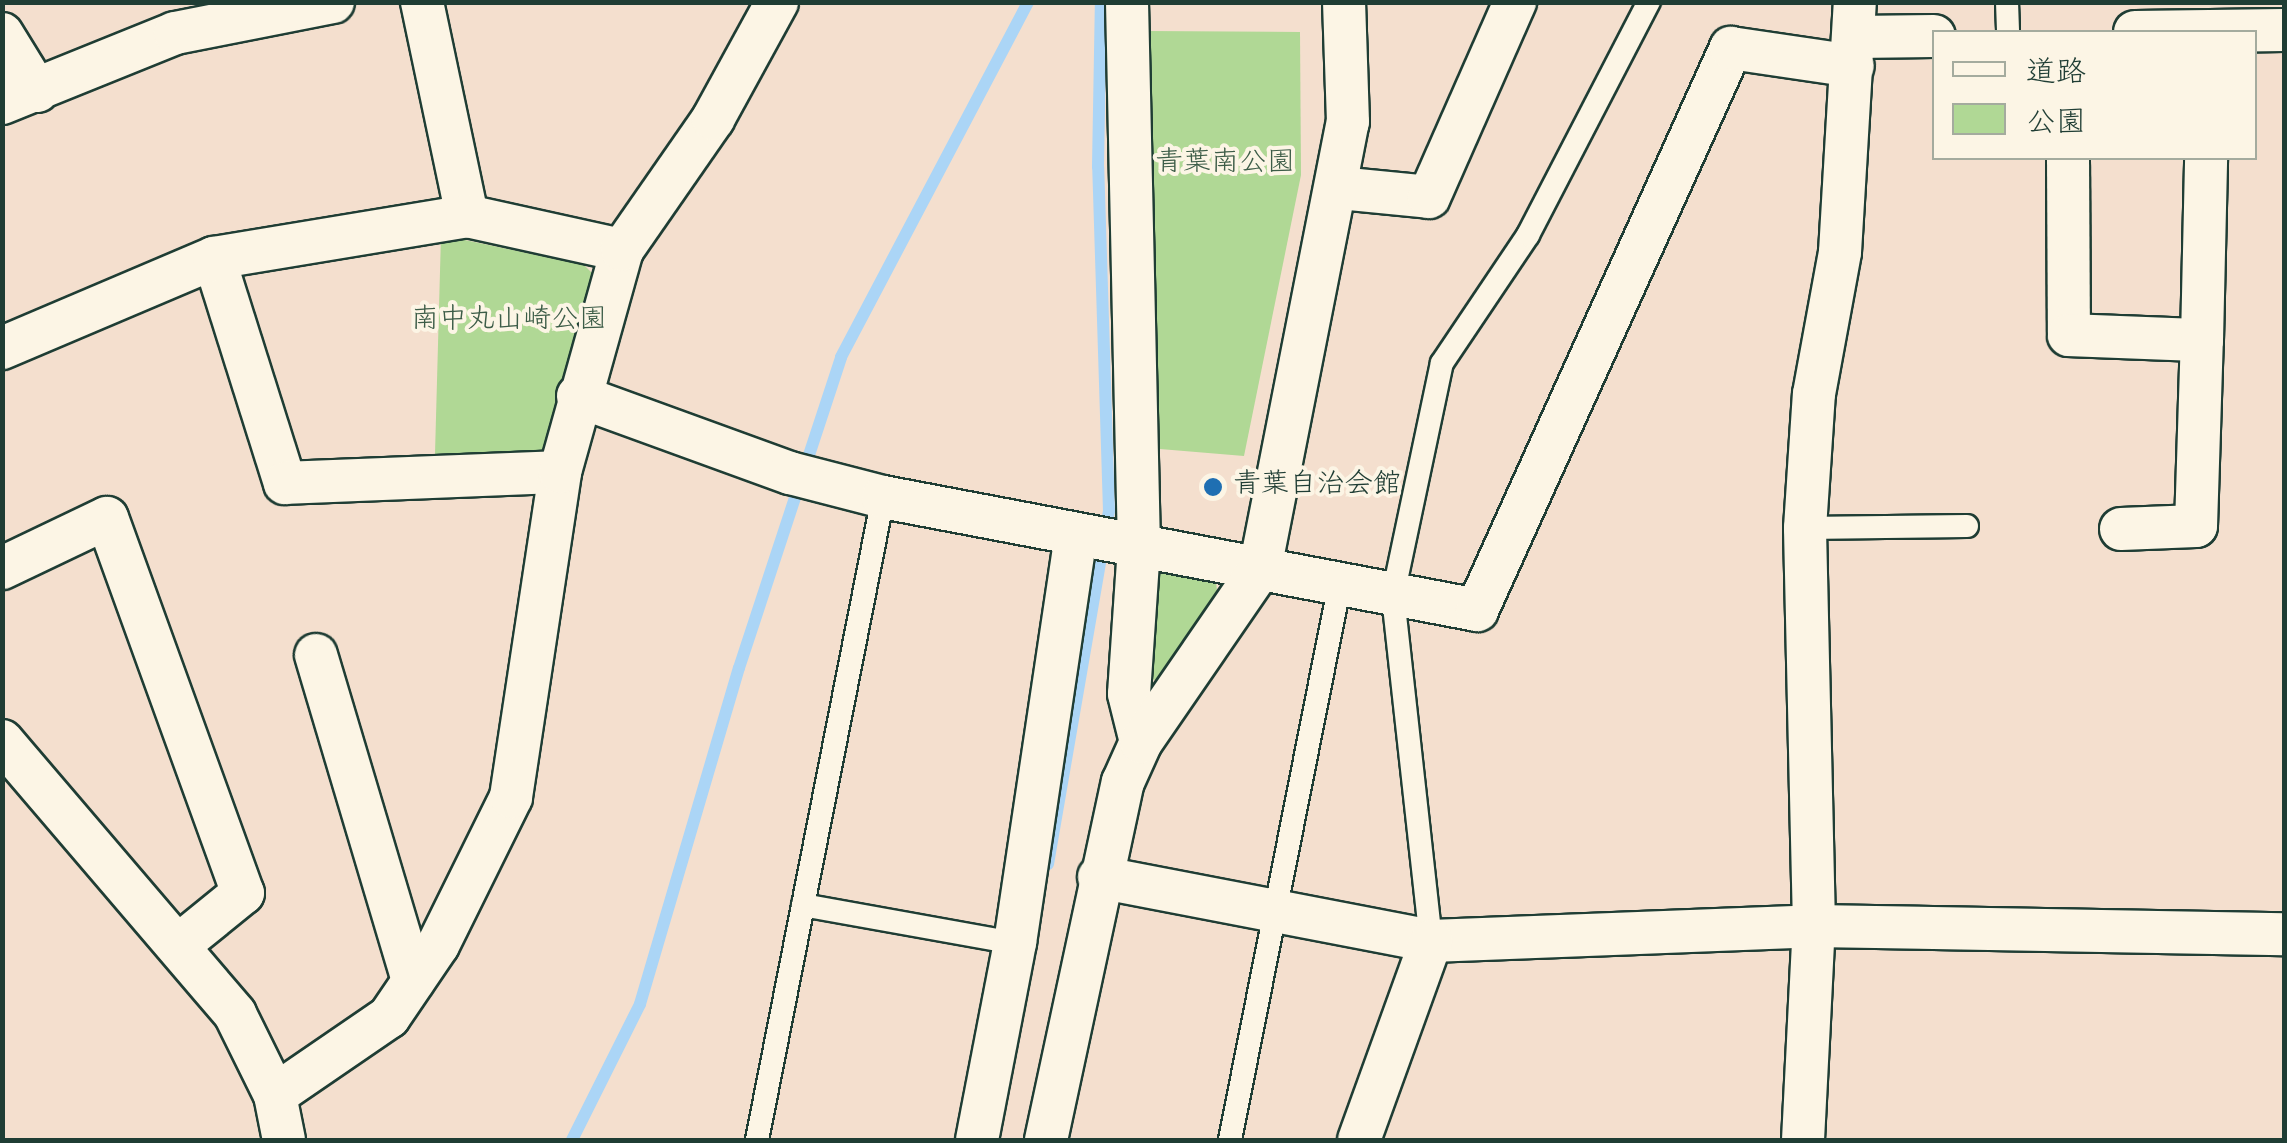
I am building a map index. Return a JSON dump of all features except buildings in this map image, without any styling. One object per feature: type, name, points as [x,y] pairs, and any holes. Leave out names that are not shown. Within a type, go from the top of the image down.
[{"type":"street","points":[[2,34],[20,97],[220,14],[334,2]]},
{"type":"street","points":[[422,2],[467,216]]},
{"type":"street","points":[[275,1095],[389,1016],[413,981],[511,797],[560,472],[578,396],[622,250],[713,119],[777,2]]},
{"type":"street","points":[[1127,2],[1107,541],[1141,742]]},
{"type":"street","points":[[1046,1140],[1122,782],[1141,742],[1260,570],[1348,122],[1344,2]]},
{"type":"street","points":[[1338,188],[1429,197],[1515,2]]},
{"type":"street","points":[[2257,31],[2284,30]]},
{"type":"street","points":[[578,396],[790,473],[884,497],[1477,610],[1731,48],[1854,35],[1932,36]]},
{"type":"street","points":[[1803,1140],[1814,926],[1806,528],[1814,394],[1840,252],[1854,35]]},
{"type":"street","points":[[2068,160],[2069,335],[2202,340]]},
{"type":"street","points":[[2121,528],[2196,526],[2206,160]]},
{"type":"street","points":[[2,348],[214,258],[467,216],[622,250]]},
{"type":"street","points":[[214,258],[285,483],[560,472]]},
{"type":"street","points":[[2,568],[107,518],[243,894],[180,944]]},
{"type":"street","points":[[976,1140],[1015,942],[1107,541]]},
{"type":"street","points":[[316,656],[413,981]]},
{"type":"street","points":[[2,741],[17,782],[180,944],[235,1014],[275,1095],[284,1140]]},
{"type":"street","points":[[1099,877],[1273,915],[1432,941],[1814,926],[2284,934]]},
{"type":"street","points":[[1359,1140],[1432,941]]},
{"type":"lane","points":[[1432,941],[1393,595],[1442,363],[1528,236],[1648,2]]},
{"type":"lane","points":[[2007,2],[2008,30]]},
{"type":"lane","points":[[757,1140],[884,497]]},
{"type":"lane","points":[[1806,528],[1967,526]]},
{"type":"lane","points":[[1230,1140],[1340,584]]},
{"type":"lane","points":[[802,904],[1015,942]]},
{"type":"green space","name":"青葉南公園","points":[[1146,31],[1300,32],[1301,175],[1244,456],[1148,448]]},
{"type":"green space","name":"南中丸山崎公園","points":[[441,235],[584,265],[593,274],[552,444],[540,451],[435,454]]},
{"type":"green space","points":[[1173,562],[1215,572],[1217,591],[1158,681],[1139,675],[1158,575]]},
{"type":"waterway","points":[[572,1140],[640,1004],[739,668],[841,357],[1028,2]]},
{"type":"waterway","points":[[1048,864],[1109,511],[1098,167],[1101,2]]},
{"type":"place","name":"青葉自治会館","points":[[1213,487]]}]
